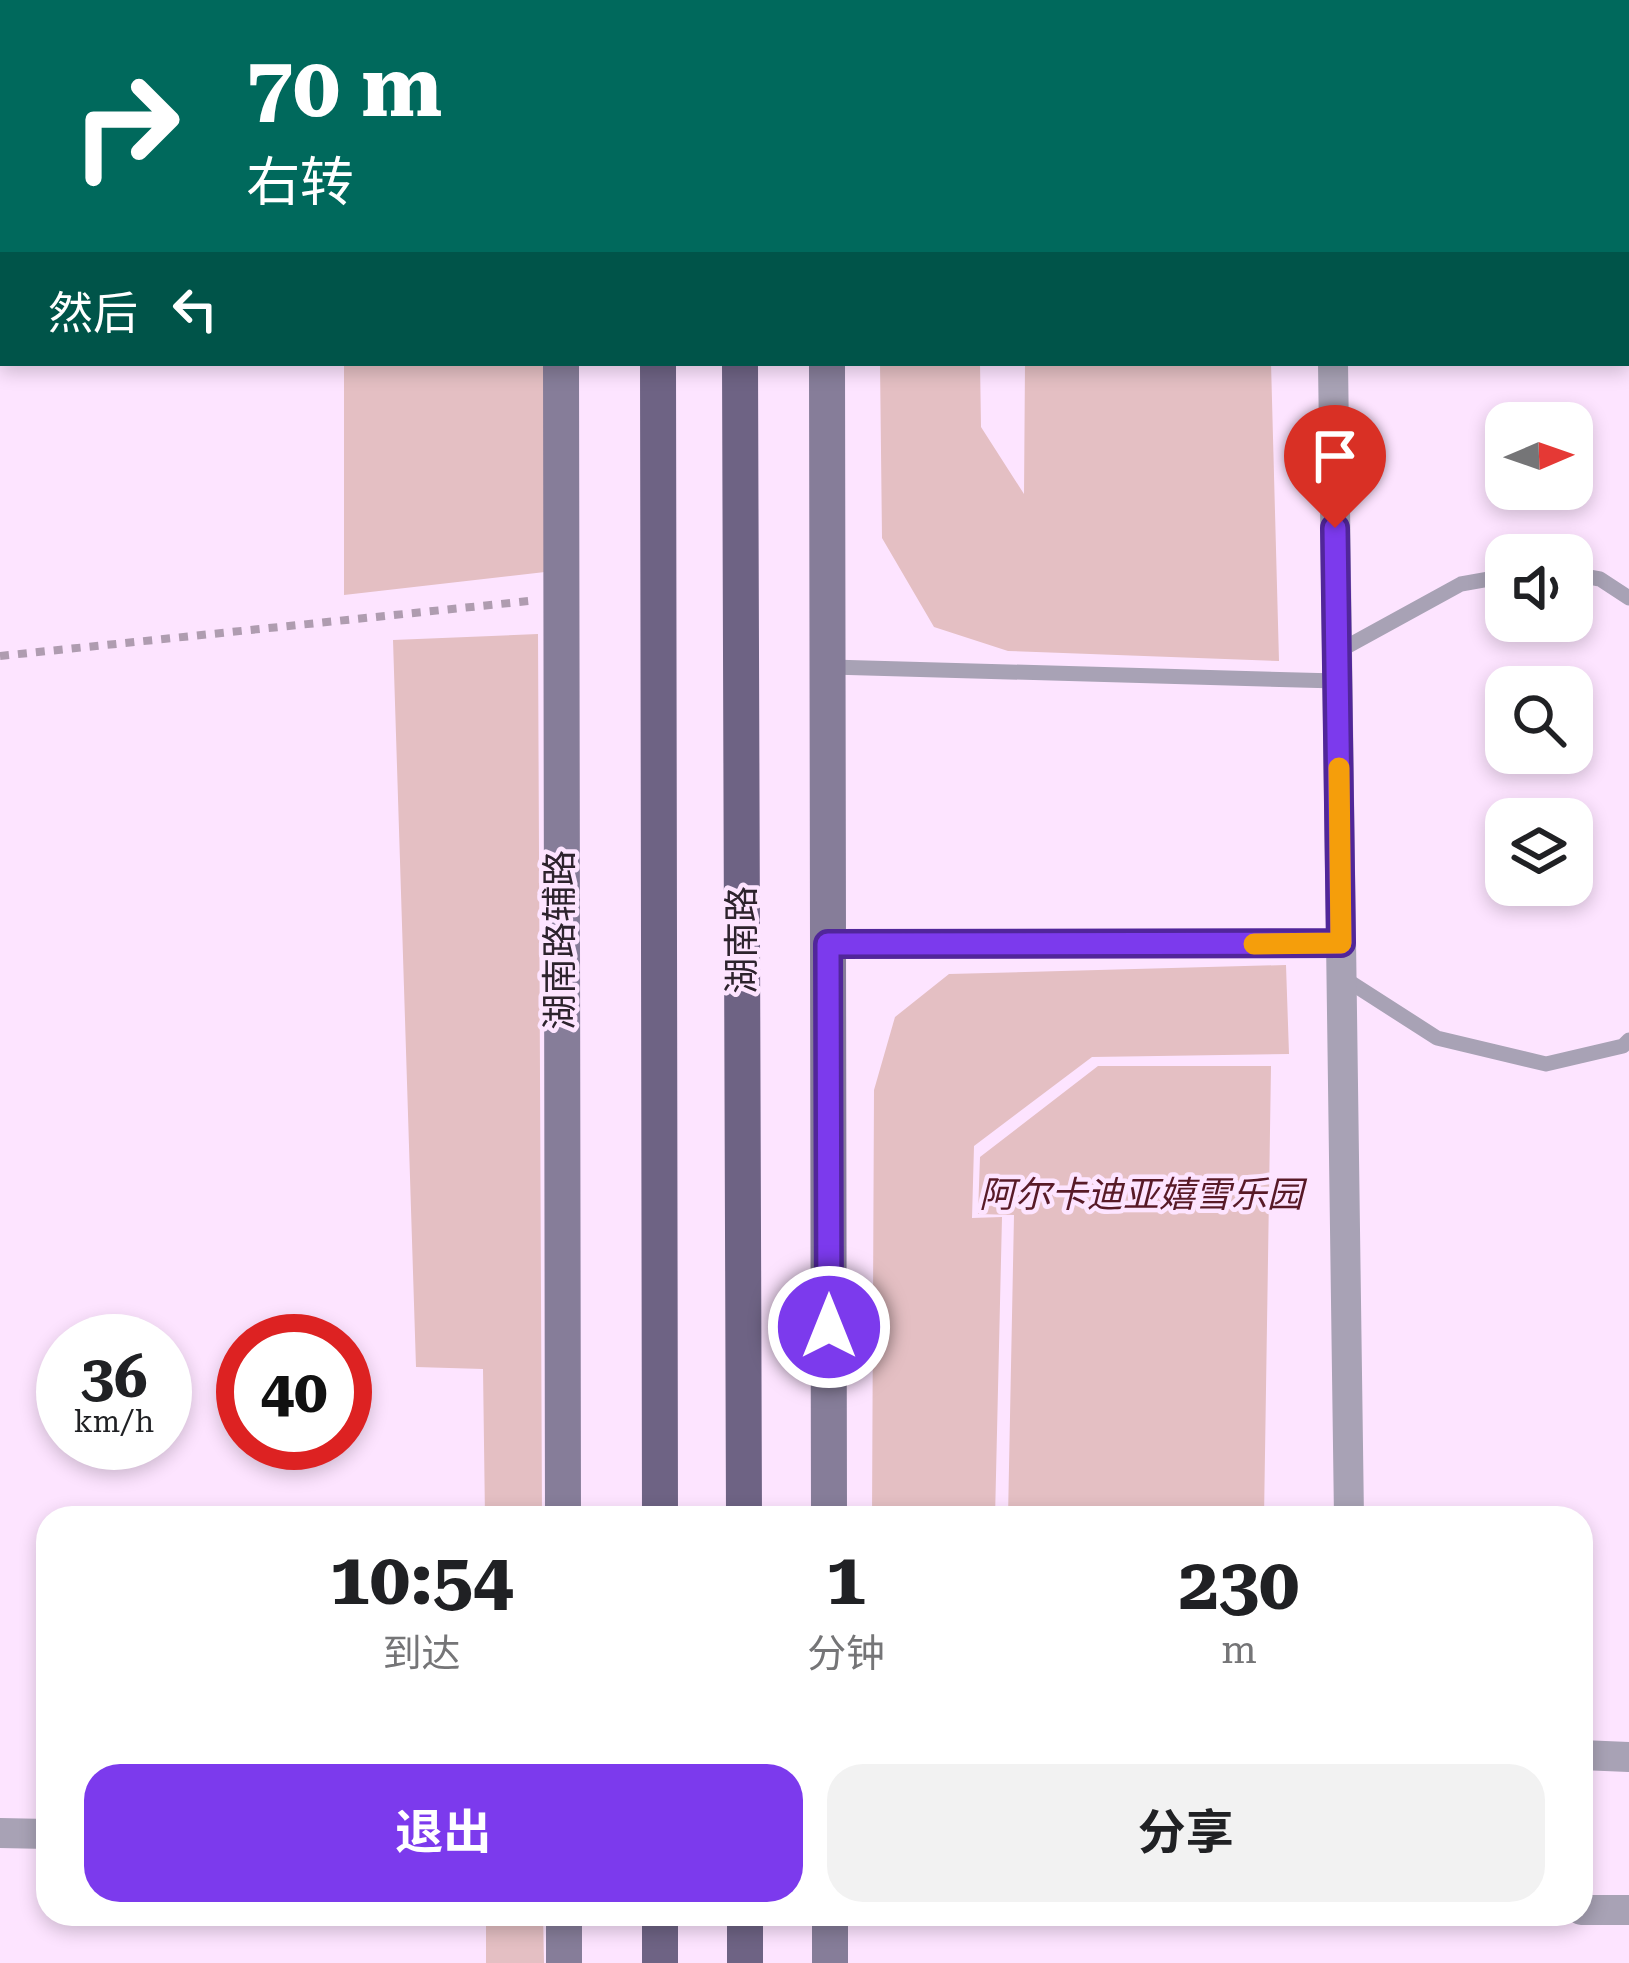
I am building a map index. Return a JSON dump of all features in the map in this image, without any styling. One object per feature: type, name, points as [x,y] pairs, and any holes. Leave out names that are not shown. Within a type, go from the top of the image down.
[{"type":"main road","points":[[658,366],[659,1506]]},
{"type":"main road","name":"湖南路","points":[[740,366],[744,1506]]},
{"type":"main road","points":[[660,1926],[660,1963]]},
{"type":"main road","points":[[745,1926],[746,1963]]},
{"type":"street","name":"湖南路辅路","points":[[561,366],[562,1506]]},
{"type":"street","points":[[827,366],[829,1506]]},
{"type":"street","points":[[1333,366],[1349,1506]]},
{"type":"street","points":[[1593,1755],[1629,1756]]},
{"type":"street","points":[[0,1833],[36,1834]]},
{"type":"street","points":[[1593,1910],[1629,1910]]},
{"type":"street","points":[[564,1926],[564,1963]]},
{"type":"street","points":[[830,1926],[830,1963]]},
{"type":"lane","points":[[1593,578],[1629,598]]},
{"type":"lane","points":[[828,667],[1337,667],[1461,584],[1485,580]]},
{"type":"lane","points":[[828,944],[1341,943]]},
{"type":"lane","points":[[1342,977],[1437,1038],[1546,1064],[1623,1046],[1629,1040]]},
{"type":"path","points":[[0,656],[561,598]]},
{"type":"green space","points":[[344,366],[544,366],[545,572],[344,595]]},
{"type":"green space","points":[[880,366],[980,366],[981,427],[1024,494],[1025,366],[1271,366],[1279,661],[1008,651],[934,627],[882,538]]},
{"type":"green space","points":[[538,634],[542,1506],[485,1506],[483,1369],[416,1367],[393,640]]},
{"type":"green space","points":[[1286,965],[1289,1054],[1092,1057],[974,1146],[972,1218],[1002,1217],[995,1506],[872,1506],[874,1090],[895,1017],[949,974]]},
{"type":"green space","name":"阿尔卡迪亚嬉雪乐园","points":[[1098,1066],[1271,1066],[1264,1506],[1008,1506],[1014,1215],[978,1214],[980,1157]]},
{"type":"green space","points":[[486,1926],[543,1926],[544,1963],[486,1963]]},
{"type":"slow traffic","points":[[1254,944],[1341,943],[1339,768]]},
{"type":"route","points":[[829,1327],[828,944],[1341,943],[1335,528]]}]
